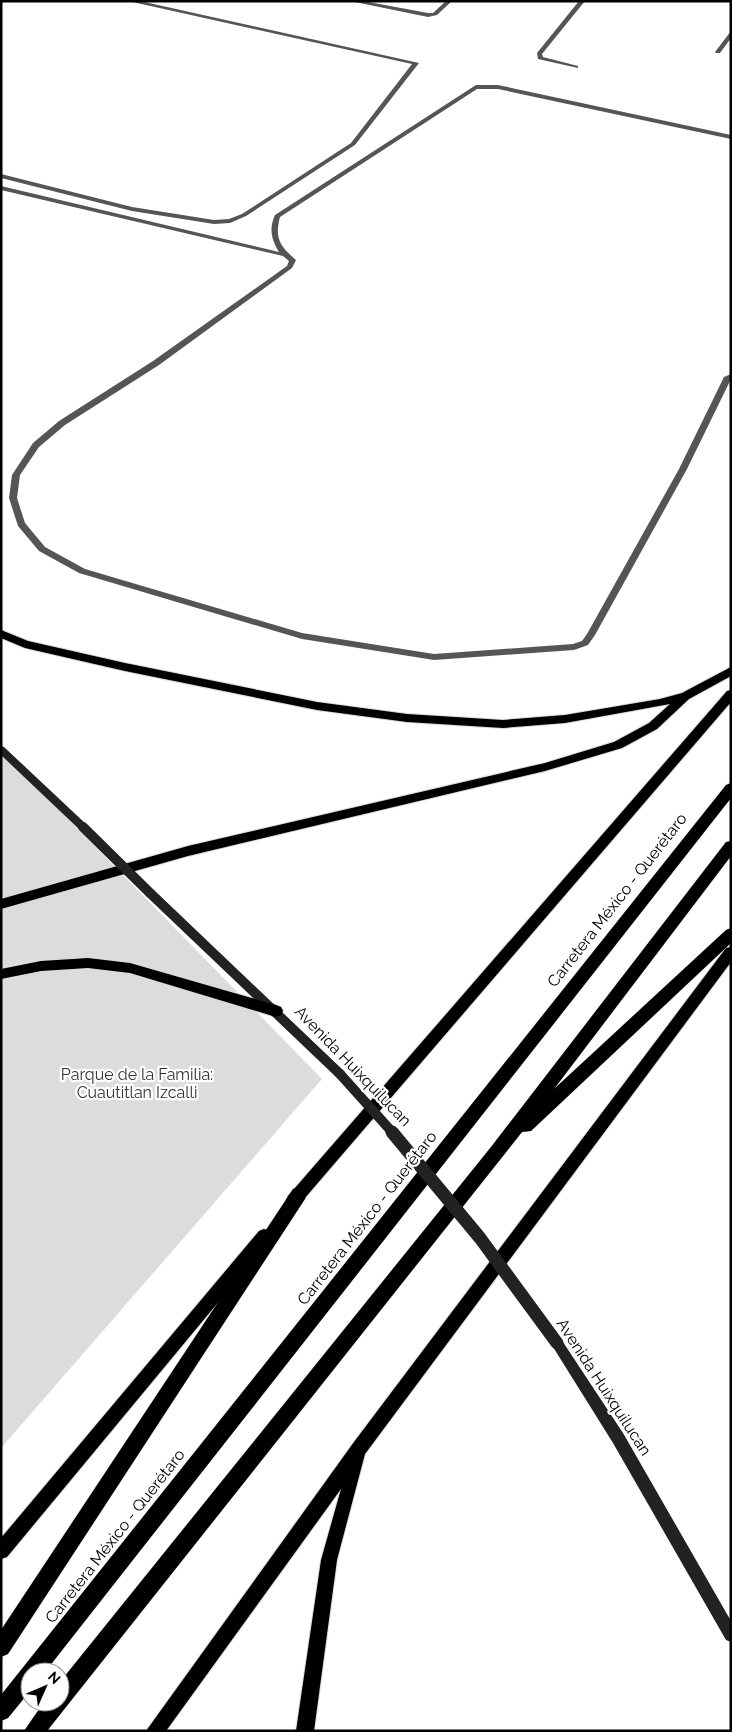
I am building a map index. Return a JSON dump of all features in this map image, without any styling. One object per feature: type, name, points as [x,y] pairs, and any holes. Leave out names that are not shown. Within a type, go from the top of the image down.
[{"type":"highway","name":"Carretera México - Querétaro","points":[[40,1662],[731,788]]},
{"type":"highway","points":[[70,1686],[497,1152],[731,846]]},
{"type":"highway","points":[[497,1152],[731,934]]},
{"type":"highway","points":[[1,1647],[299,1194]]},
{"type":"highway","points":[[1,1711],[20,1687]]},
{"type":"highway","points":[[34,1731],[49,1712]]},
{"type":"main road","points":[[1,634],[25,644],[134,669],[317,706],[407,718],[503,724],[565,719],[660,703],[686,696]]},
{"type":"main road","points":[[1,904],[188,851],[545,767],[618,745],[653,726],[686,696],[731,671]]},
{"type":"main road","points":[[1,1551],[299,1194],[731,694]]},
{"type":"main road","name":"Avenida Huixquilucan","points":[[1,749],[340,1074],[446,1193],[515,1282],[618,1438],[731,1636]]},
{"type":"main road","points":[[155,1731],[360,1448],[731,952]]},
{"type":"main road","points":[[1,974],[41,966],[88,963],[130,968],[276,1011]]},
{"type":"main road","points":[[305,1731],[329,1560],[360,1448]]},
{"type":"lane","points":[[1,176],[132,208],[214,222],[230,221],[244,215],[353,144],[416,63],[410,60],[131,1]]},
{"type":"lane","points":[[353,1],[428,15],[435,14],[449,1]]},
{"type":"lane","points":[[576,67],[548,61],[540,58],[539,54],[582,1]]},
{"type":"lane","points":[[718,52],[731,33]]},
{"type":"lane","points":[[285,255],[274,238],[274,225],[277,216],[476,87],[498,87],[731,137]]},
{"type":"lane","points":[[1,188],[285,255],[293,260],[290,267],[156,363],[62,423],[36,445],[16,475],[13,498],[20,524],[42,549],[82,571],[302,636],[434,658],[574,647],[585,643],[591,636],[683,469],[728,377],[731,376]]},
{"type":"green space","name":"Parque de la Familia: Cuautitlan Izcalli","points":[[1,750],[322,1079],[1,1448]]}]
